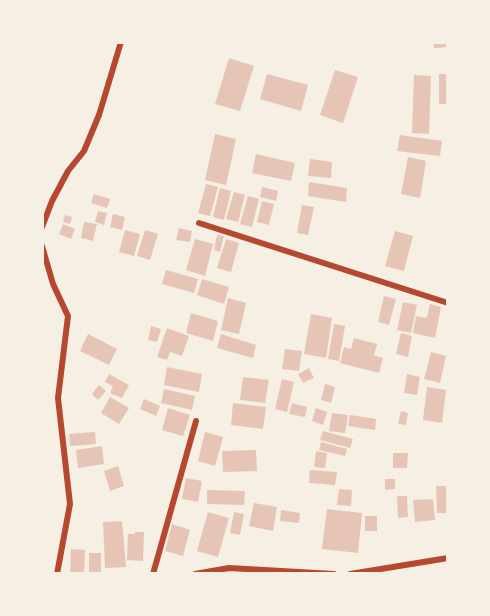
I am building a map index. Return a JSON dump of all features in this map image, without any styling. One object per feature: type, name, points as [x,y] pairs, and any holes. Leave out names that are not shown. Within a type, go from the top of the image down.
[{"type":"street","points":[[42,227],[52,201],[68,171],[84,151],[99,115],[121,42]]},
{"type":"street","points":[[199,223],[448,303]]},
{"type":"street","points":[[42,246],[53,284],[68,316],[57,398],[70,504],[57,574]]},
{"type":"street","points":[[153,574],[196,421]]},
{"type":"street","points":[[350,574],[448,558]]},
{"type":"street","points":[[195,574],[229,568],[334,574]]},
{"type":"building","points":[[434,42],[448,42],[448,47],[434,48]]},
{"type":"building","points":[[229,58],[254,66],[240,111],[215,104]]},
{"type":"building","points":[[335,70],[358,77],[343,123],[320,115]]},
{"type":"building","points":[[267,74],[308,85],[301,111],[260,99]]},
{"type":"building","points":[[439,74],[448,74],[448,104],[439,104]]},
{"type":"building","points":[[414,75],[431,76],[429,134],[412,133]]},
{"type":"building","points":[[215,134],[236,139],[226,185],[205,180]]},
{"type":"building","points":[[400,135],[442,141],[440,156],[397,151]]},
{"type":"building","points":[[256,154],[295,163],[291,181],[252,173]]},
{"type":"building","points":[[408,157],[426,161],[420,198],[401,194]]},
{"type":"building","points":[[310,159],[332,162],[331,178],[308,176]]},
{"type":"building","points":[[309,182],[347,188],[346,202],[308,196]]},
{"type":"building","points":[[206,184],[218,187],[210,216],[198,213]]},
{"type":"building","points":[[262,187],[278,191],[276,201],[260,197]]},
{"type":"building","points":[[220,188],[231,191],[224,220],[213,217]]},
{"type":"building","points":[[234,192],[245,195],[238,222],[226,219]]},
{"type":"building","points":[[94,194],[110,199],[107,208],[91,203]]},
{"type":"building","points":[[248,196],[259,199],[252,227],[240,224]]},
{"type":"building","points":[[262,201],[274,204],[269,225],[257,222]]},
{"type":"building","points":[[302,205],[314,207],[308,235],[297,233]]},
{"type":"building","points":[[98,211],[107,213],[104,225],[95,222]]},
{"type":"building","points":[[113,214],[125,217],[122,230],[110,227]]},
{"type":"building","points":[[65,215],[72,217],[70,224],[63,222]]},
{"type":"building","points":[[84,222],[97,224],[93,241],[81,238]]},
{"type":"building","points":[[63,224],[75,229],[71,239],[59,234]]},
{"type":"building","points":[[179,228],[192,231],[190,242],[176,240]]},
{"type":"building","points":[[125,230],[140,234],[134,256],[119,252]]},
{"type":"building","points":[[145,230],[158,234],[150,260],[137,256]]},
{"type":"building","points":[[395,231],[413,236],[404,271],[385,266]]},
{"type":"building","points":[[217,235],[224,236],[220,252],[214,250]]},
{"type":"building","points":[[195,239],[213,244],[205,276],[186,270]]},
{"type":"building","points":[[226,239],[239,243],[231,272],[217,268]]},
{"type":"building","points":[[166,270],[198,279],[194,293],[162,284]]},
{"type":"building","points":[[202,279],[229,287],[224,304],[197,295]]},
{"type":"building","points":[[384,296],[396,299],[389,325],[378,322]]},
{"type":"building","points":[[228,298],[246,303],[239,334],[221,330]]},
{"type":"building","points":[[403,302],[417,305],[411,333],[397,330]]},
{"type":"building","points":[[430,304],[441,307],[435,338],[413,333],[416,316],[427,318]]},
{"type":"building","points":[[191,313],[218,321],[213,341],[186,333]]},
{"type":"building","points":[[311,314],[332,318],[326,358],[304,354]]},
{"type":"building","points":[[334,324],[345,326],[339,361],[328,359]]},
{"type":"building","points":[[151,326],[161,329],[157,342],[148,340]]},
{"type":"building","points":[[167,328],[189,336],[182,356],[170,352],[167,360],[157,357]]},
{"type":"building","points":[[401,333],[412,336],[408,357],[396,354]]},
{"type":"building","points":[[88,334],[117,349],[109,365],[80,351]]},
{"type":"building","points":[[221,334],[256,345],[253,358],[217,348]]},
{"type":"building","points":[[354,338],[377,344],[374,355],[383,358],[379,373],[340,363],[344,347],[351,349]]},
{"type":"building","points":[[285,349],[302,351],[299,371],[282,369]]},
{"type":"building","points":[[431,352],[446,356],[440,383],[424,379]]},
{"type":"building","points":[[167,367],[202,374],[199,392],[164,385]]},
{"type":"building","points":[[309,368],[314,378],[303,383],[298,374]]},
{"type":"building","points":[[109,374],[129,385],[122,398],[110,393],[113,386],[105,382]]},
{"type":"building","points":[[407,374],[420,377],[417,395],[404,393]]},
{"type":"building","points":[[243,377],[269,380],[265,403],[240,400]]},
{"type":"building","points":[[282,379],[294,382],[287,412],[275,409]]},
{"type":"building","points":[[325,384],[335,387],[331,403],[321,400]]},
{"type":"building","points":[[99,385],[106,391],[98,400],[92,394]]},
{"type":"building","points":[[427,387],[446,390],[442,423],[423,420]]},
{"type":"building","points":[[164,389],[195,396],[192,410],[161,403]]},
{"type":"building","points":[[110,397],[129,408],[119,424],[101,413]]},
{"type":"building","points":[[144,399],[160,406],[156,416],[140,409]]},
{"type":"building","points":[[233,403],[266,407],[263,429],[231,425]]},
{"type":"building","points":[[292,403],[307,407],[305,417],[289,414]]},
{"type":"building","points":[[168,408],[190,415],[183,436],[162,430]]},
{"type":"building","points":[[316,408],[327,412],[323,425],[312,421]]},
{"type":"building","points":[[401,411],[408,413],[406,425],[398,424]]},
{"type":"building","points":[[332,413],[348,415],[345,433],[329,431]]},
{"type":"building","points":[[350,415],[376,419],[375,430],[348,426]]},
{"type":"building","points":[[323,431],[353,439],[350,448],[320,440]]},
{"type":"building","points":[[95,432],[96,444],[70,446],[69,434]]},
{"type":"building","points":[[205,432],[223,437],[215,466],[198,461]]},
{"type":"building","points":[[321,442],[347,449],[345,456],[319,450]]},
{"type":"building","points":[[102,446],[104,464],[78,468],[76,450]]},
{"type":"building","points":[[256,450],[257,471],[223,472],[222,451]]},
{"type":"building","points":[[316,451],[327,453],[325,468],[314,467]]},
{"type":"building","points":[[393,453],[408,453],[407,468],[393,468]]},
{"type":"building","points":[[118,466],[124,486],[110,491],[104,471]]},
{"type":"building","points":[[310,470],[337,472],[335,485],[309,483]]},
{"type":"building","points":[[186,478],[202,481],[198,502],[182,499]]},
{"type":"building","points":[[385,479],[395,479],[395,489],[385,490]]},
{"type":"building","points":[[436,486],[448,486],[448,513],[437,513]]},
{"type":"building","points":[[339,489],[352,490],[351,506],[337,505]]},
{"type":"building","points":[[207,490],[245,491],[244,505],[207,504]]},
{"type":"building","points":[[397,496],[407,496],[408,517],[398,518]]},
{"type":"building","points":[[433,499],[435,520],[415,522],[413,500]]},
{"type":"building","points":[[254,503],[277,507],[273,531],[249,526]]},
{"type":"building","points":[[327,509],[362,513],[358,553],[322,549]]},
{"type":"building","points":[[281,510],[300,513],[299,523],[280,521]]},
{"type":"building","points":[[208,512],[229,518],[218,557],[197,551]]},
{"type":"building","points":[[234,512],[244,514],[240,535],[230,533]]},
{"type":"building","points":[[365,516],[377,516],[377,531],[365,531]]},
{"type":"building","points":[[122,521],[126,567],[105,568],[103,522]]},
{"type":"building","points":[[172,524],[190,530],[183,556],[165,551]]},
{"type":"building","points":[[135,532],[144,532],[143,561],[127,560],[128,534],[135,534]]},
{"type":"building","points":[[71,549],[85,550],[84,574],[70,574]]},
{"type":"building","points":[[89,553],[101,553],[101,574],[89,574]]}]
